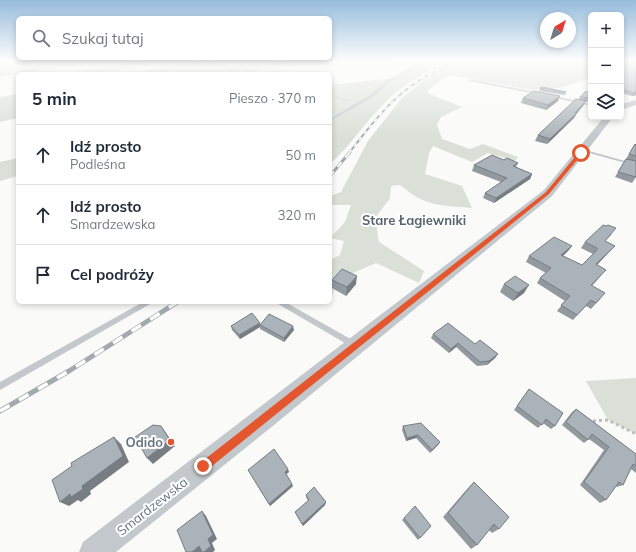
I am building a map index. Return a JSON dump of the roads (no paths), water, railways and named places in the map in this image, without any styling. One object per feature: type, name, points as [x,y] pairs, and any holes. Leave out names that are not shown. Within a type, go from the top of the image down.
[{"type":"street","points":[[624,106],[636,102]]},
{"type":"street","name":"Smardzewska","points":[[93,552],[548,193],[607,120]]},
{"type":"lane","points":[[332,119],[370,97],[383,87]]},
{"type":"lane","points":[[505,87],[543,94]]},
{"type":"lane","points":[[550,96],[588,104]]},
{"type":"lane","points":[[583,150],[636,165]]},
{"type":"lane","points":[[0,386],[144,304]]},
{"type":"lane","points":[[284,304],[356,345]]},
{"type":"railway","points":[[349,153],[385,109],[411,87]]},
{"type":"railway","points":[[332,174],[350,152]]},
{"type":"railway","points":[[0,411],[69,371],[174,304]]},
{"type":"place","name":"Odido","points":[[171,442]]},
{"type":"district","name":"Stare Łagiewniki","points":[[414,220]]}]
